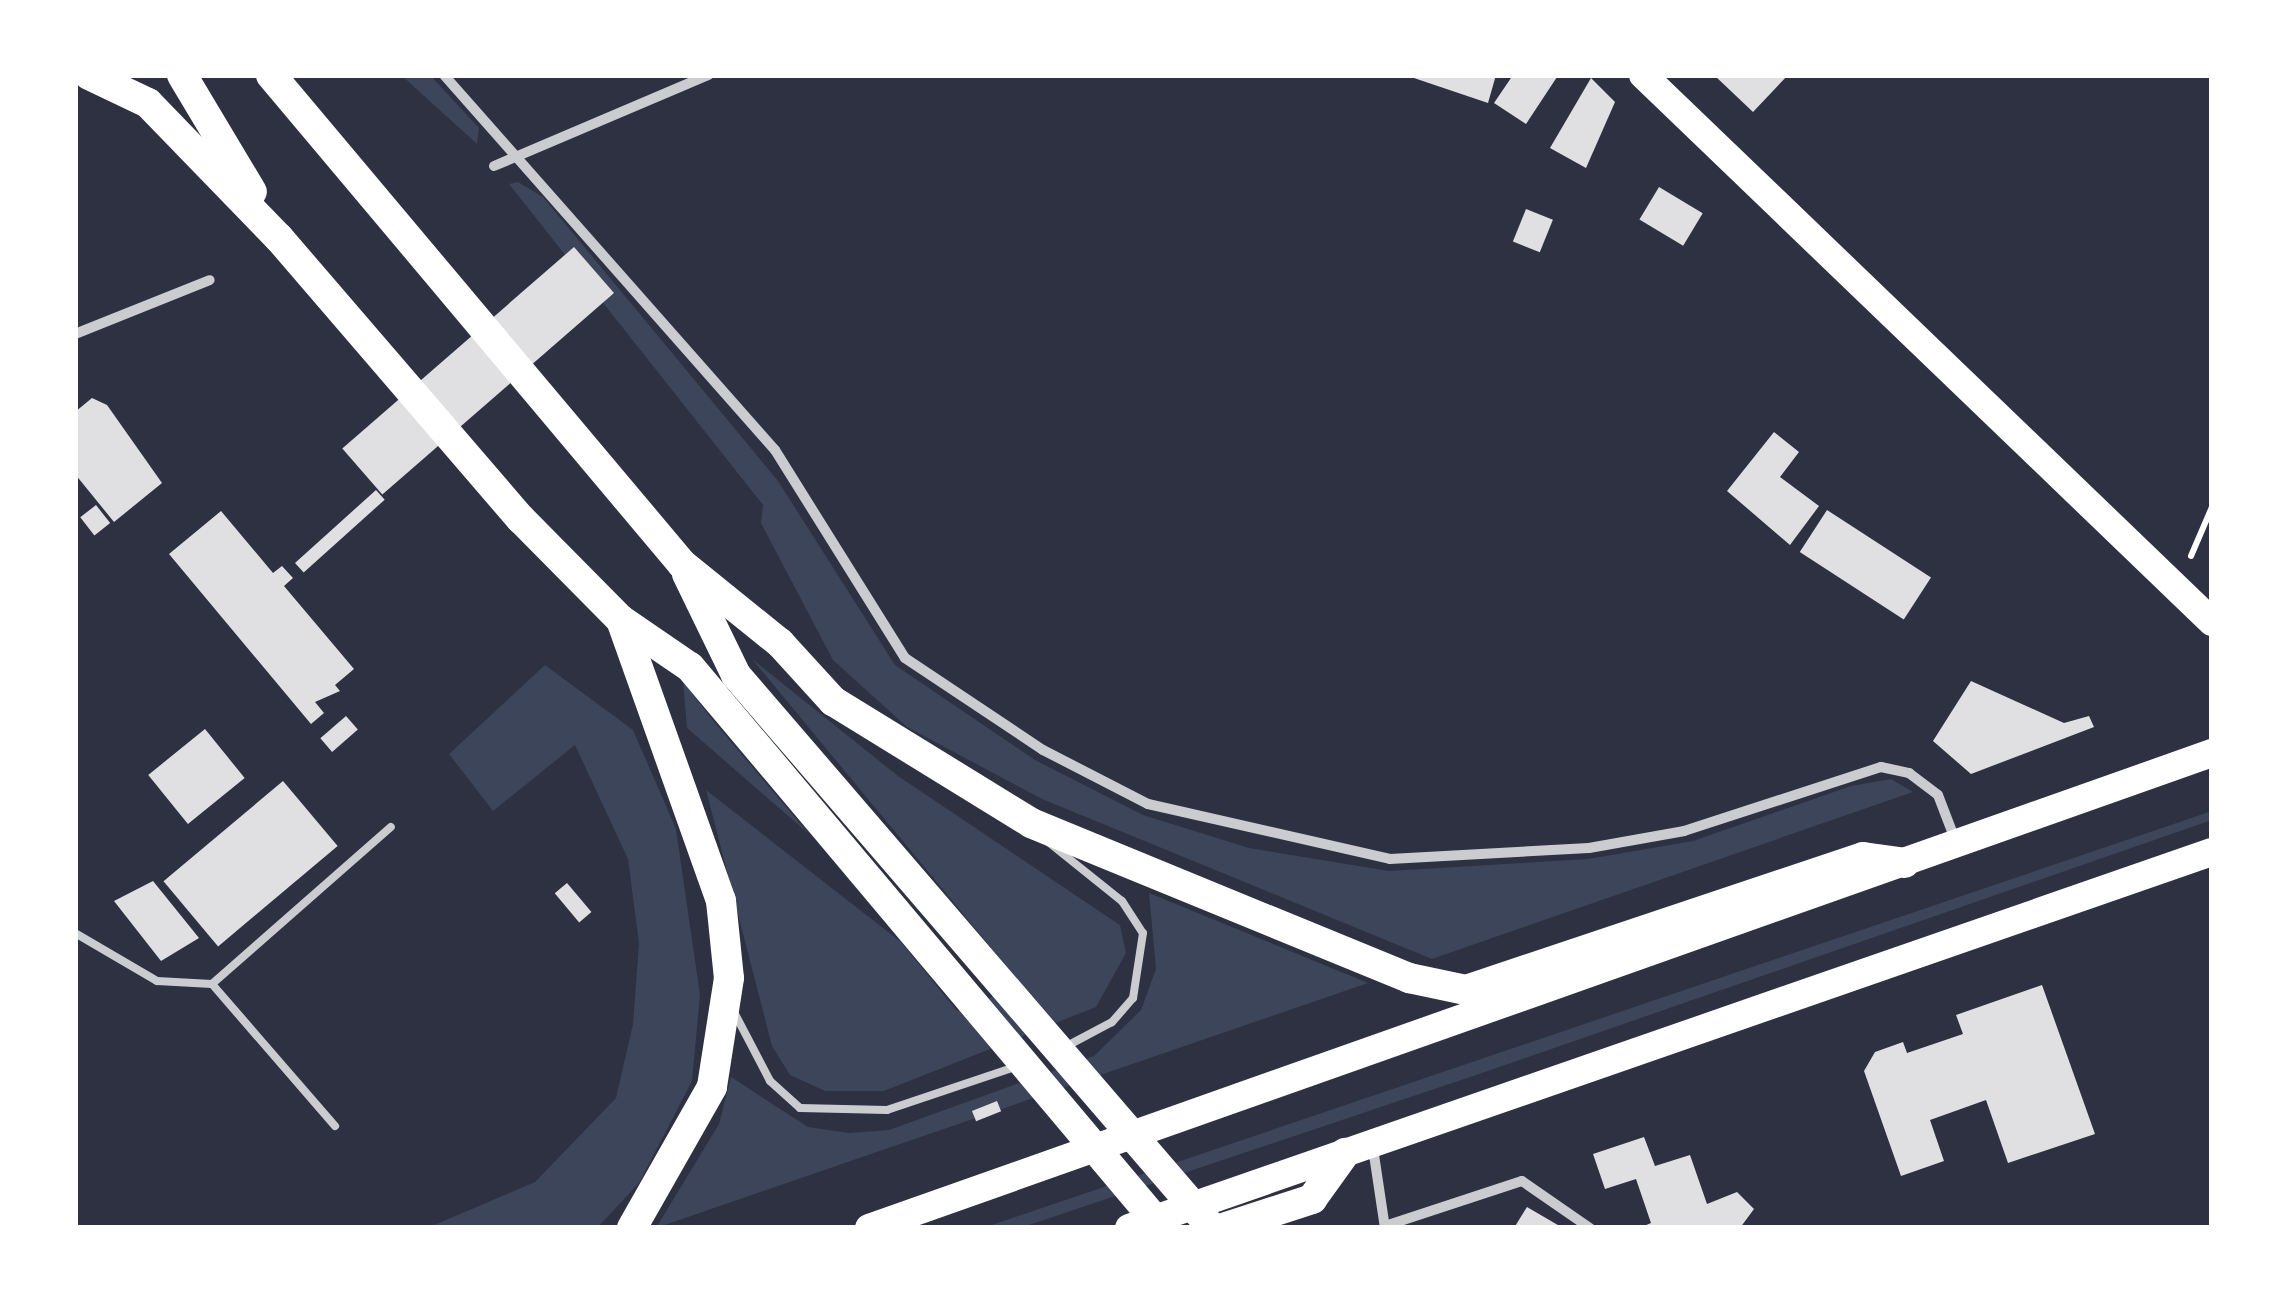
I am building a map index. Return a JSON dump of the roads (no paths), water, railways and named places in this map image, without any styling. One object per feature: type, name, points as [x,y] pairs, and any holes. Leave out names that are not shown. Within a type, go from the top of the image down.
[{"type":"highway","points":[[90,75],[148,103],[280,238],[621,620],[690,667],[1162,1228]]},
{"type":"highway","points":[[182,75],[280,238]]},
{"type":"highway","points":[[271,75],[682,564],[780,643],[834,701],[1031,823],[1408,978],[1466,990],[1863,857],[1906,863]]},
{"type":"highway","points":[[1643,75],[2212,622]]},
{"type":"highway","points":[[682,564],[736,675],[998,984],[1212,1228]]},
{"type":"highway","points":[[621,620],[721,900],[727,998],[712,1087],[632,1228]]},
{"type":"highway","points":[[869,1228],[2212,754]]},
{"type":"highway","points":[[1129,1228],[2212,852]]},
{"type":"highway","points":[[1223,1228],[1312,1199],[1358,1148]]},
{"type":"street","points":[[444,75],[776,450],[905,658],[1042,750],[1148,804],[1390,859],[1589,848],[1684,832],[1881,767],[1910,773],[1938,795],[1957,842]]},
{"type":"street","points":[[494,166],[708,75]]},
{"type":"street","points":[[75,334],[210,280]]},
{"type":"street","points":[[1358,1148],[1385,1227],[1522,1181],[1590,1228]]},
{"type":"lane","points":[[727,998],[770,1081],[800,1108],[842,1114],[991,1077],[1112,1022],[1134,998],[1143,933],[1122,901],[1031,823]]},
{"type":"lane","points":[[75,932],[157,981],[212,984],[391,827]]},
{"type":"lane","points":[[212,984],[334,1126]]}]
